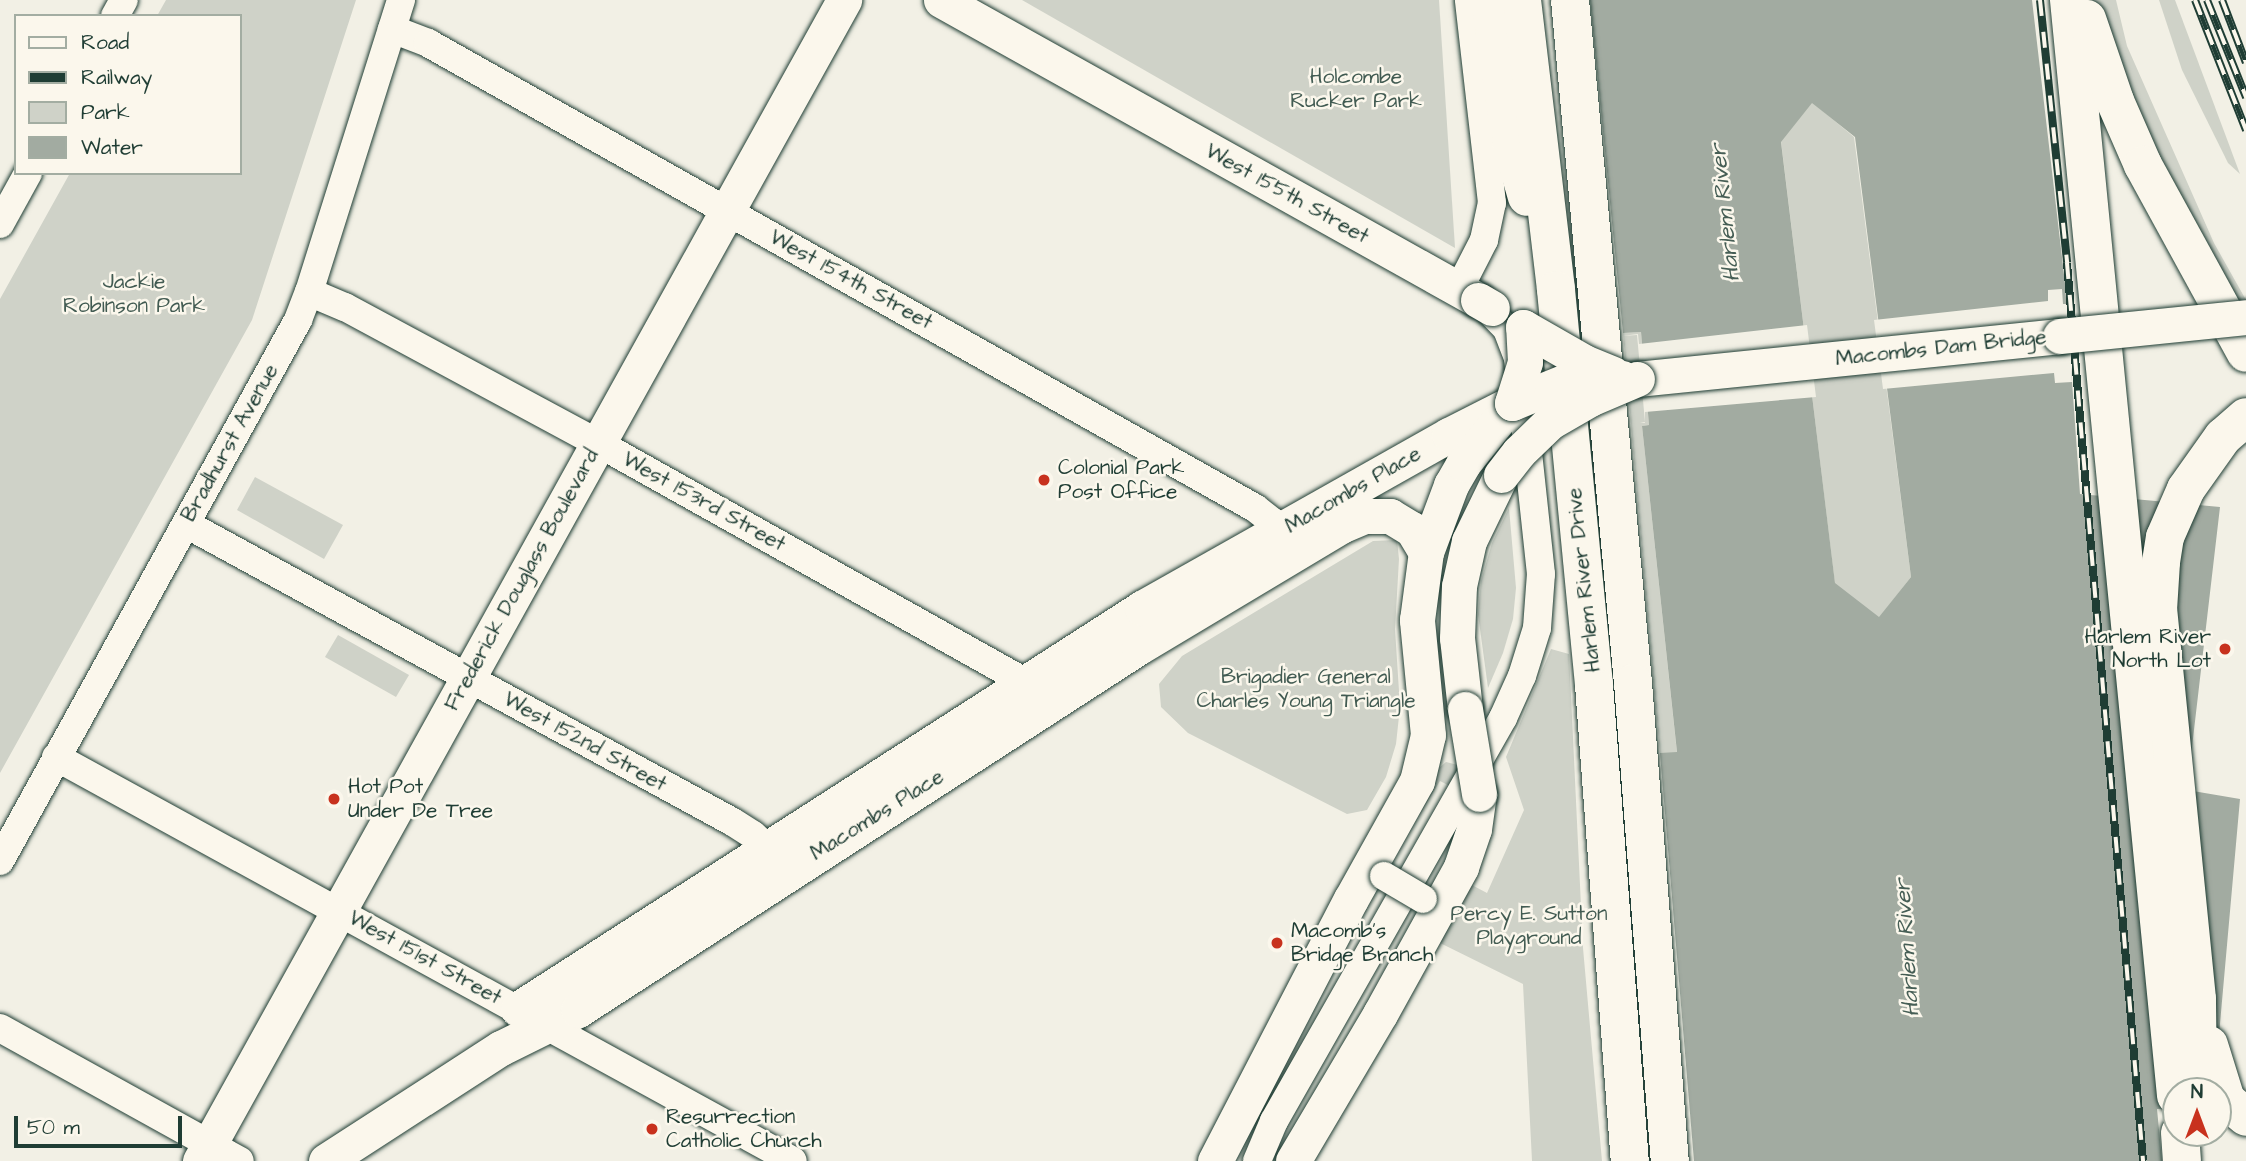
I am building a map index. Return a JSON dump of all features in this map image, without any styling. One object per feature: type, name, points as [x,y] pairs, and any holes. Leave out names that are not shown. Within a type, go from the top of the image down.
[{"type":"highway","points":[[1490,0],[1511,141],[1556,290]]},
{"type":"highway","name":"Harlem River Drive","points":[[1522,0],[1556,290],[1594,685],[1630,1161]]},
{"type":"highway","name":"Harlem River Drive","points":[[1570,0],[1633,683],[1670,1161]]},
{"type":"highway","points":[[2070,0],[2174,1077]]},
{"type":"highway","points":[[2082,0],[2097,53],[2129,134],[2246,353]]},
{"type":"highway","points":[[2198,1077],[2197,999],[2158,610],[2161,562],[2165,537],[2186,489],[2223,437],[2246,417]]},
{"type":"highway","points":[[2197,999],[2221,1090],[2231,1107],[2246,1117]]},
{"type":"main road","name":"Frederick Douglass Boulevard","points":[[204,1152],[844,0]]},
{"type":"main road","name":"West 155th Street","points":[[941,0],[1523,327],[1565,369]]},
{"type":"main road","name":"Macombs Dam Bridge","points":[[1637,379],[2246,317]]},
{"type":"main road","points":[[1215,1161],[1376,872],[1409,797],[1426,750],[1429,719],[1417,620],[1426,552],[1451,485],[1463,464],[1501,413],[1525,362],[1523,327]]},
{"type":"main road","points":[[1300,1151],[1432,903],[1470,846],[1479,794],[1457,638],[1459,586],[1469,541],[1501,475],[1565,369]]},
{"type":"main road","name":"Macombs Place","points":[[779,859],[1059,700],[1289,541],[1449,435],[1501,413],[1565,369],[1589,378],[1637,379]]},
{"type":"main road","points":[[1501,475],[1519,452],[1550,422],[1590,399],[1637,379]]},
{"type":"main road","name":"Macombs Place","points":[[326,1161],[501,1048],[532,1017],[578,1010],[779,859],[1026,683],[1142,608],[1289,541],[1353,520],[1382,514],[1412,529],[1426,552]]},
{"type":"street","name":"Bradhurst Avenue","points":[[0,860],[289,337],[309,292],[401,0]]},
{"type":"street","points":[[948,0],[1480,298],[1499,317],[1514,342],[1518,358],[1541,574],[1537,628],[1522,676],[1503,718],[1274,1121],[1257,1161]]},
{"type":"street","points":[[1460,287],[1484,240],[1492,203],[1469,0]]},
{"type":"street","name":"West 154th Street","points":[[392,29],[428,43],[1255,508],[1289,541]]},
{"type":"street","points":[[0,224],[27,175]]},
{"type":"street","name":"West 153rd Street","points":[[309,292],[345,307],[598,443],[1059,700]]},
{"type":"street","name":"West 152nd Street","points":[[186,524],[731,821],[779,859]]},
{"type":"street","name":"West 151st Street","points":[[56,757],[793,1161]]},
{"type":"street","points":[[1376,872],[1432,903]]},
{"type":"street","points":[[0,1028],[204,1152],[240,1161]]},
{"type":"street","points":[[1274,1121],[1300,1151]]},
{"type":"street","points":[[1232,1161],[1240,1149],[1274,1121]]},
{"type":"green space","name":"Jackie Robinson Park","points":[[166,0],[356,0],[252,320],[0,773],[0,299],[69,175],[242,175],[242,14],[158,14]]},
{"type":"green space","name":"Holcombe Rucker Park","points":[[1022,0],[1439,0],[1455,248]]},
{"type":"green space","points":[[2089,0],[2116,0],[2127,46],[2214,243],[2246,300],[2246,327],[2155,163]]},
{"type":"green space","points":[[2159,0],[2175,0],[2240,174],[2228,163],[2182,70]]},
{"type":"green space","points":[[1812,102],[1854,137],[1911,577],[1879,618],[1835,584],[1781,141]]},
{"type":"green space","points":[[1641,332],[1649,425],[1642,426],[1677,753],[1660,753],[1623,333]]},
{"type":"green space","points":[[255,477],[343,525],[324,559],[237,510]]},
{"type":"green space","points":[[1509,508],[1516,588],[1513,619],[1503,653],[1488,688],[1478,614],[1481,581],[1492,543]]},
{"type":"green space","name":"Brigadier General Charles Young Triangle","points":[[1397,540],[1399,559],[1395,629],[1400,707],[1396,744],[1386,777],[1367,810],[1347,814],[1188,733],[1161,707],[1159,684],[1182,656],[1373,541]]},
{"type":"green space","points":[[338,635],[409,675],[396,697],[325,657]]},
{"type":"green space","name":"Percy E. Sutton Playground","points":[[1551,649],[1569,654],[1583,948],[1602,1161],[1532,1161],[1523,984],[1434,940],[1468,883],[1487,893],[1524,810],[1506,757]]},
{"type":"green space","points":[[1446,762],[1458,765],[1463,793],[1440,781],[1418,817],[1439,768]]},
{"type":"water","name":"Harlem River","points":[[1590,0],[2032,0],[2065,283],[2080,494],[2220,507],[2187,790],[2240,799],[2215,1077],[2162,1077],[2162,1109],[2157,1109],[2162,1161],[1694,1161],[1660,753],[1677,752],[1642,426],[1649,425],[1641,332],[1623,333]],"holes":[[[1812,103],[1855,137],[1911,577],[1879,617],[1835,583],[1781,142]]]},
{"type":"pier","points":[[2062,289],[2063,304],[2070,304],[2076,366],[2071,367],[2072,382],[2055,383],[2054,373],[1883,389],[1874,320],[2048,301],[2048,290]]},
{"type":"pier","points":[[1807,325],[1816,397],[1645,412],[1645,422],[1637,335],[1622,336],[1638,334],[1639,344]]},
{"type":"railway","points":[[2040,0],[2067,263],[2143,1161]]},
{"type":"railway","points":[[2195,0],[2246,130]]},
{"type":"railway","points":[[2207,0],[2246,97]]},
{"type":"railway","points":[[2222,0],[2246,63]]},
{"type":"place","name":"Colonial Park Post Office","points":[[1044,480]]},
{"type":"place","name":"Harlem River North Lot","points":[[2225,649]]},
{"type":"place","name":"Hot Pot Under De Tree","points":[[334,799]]},
{"type":"place","name":"Macomb's Bridge Branch","points":[[1277,943]]},
{"type":"place","name":"Resurrection Catholic Church","points":[[652,1129]]}]
